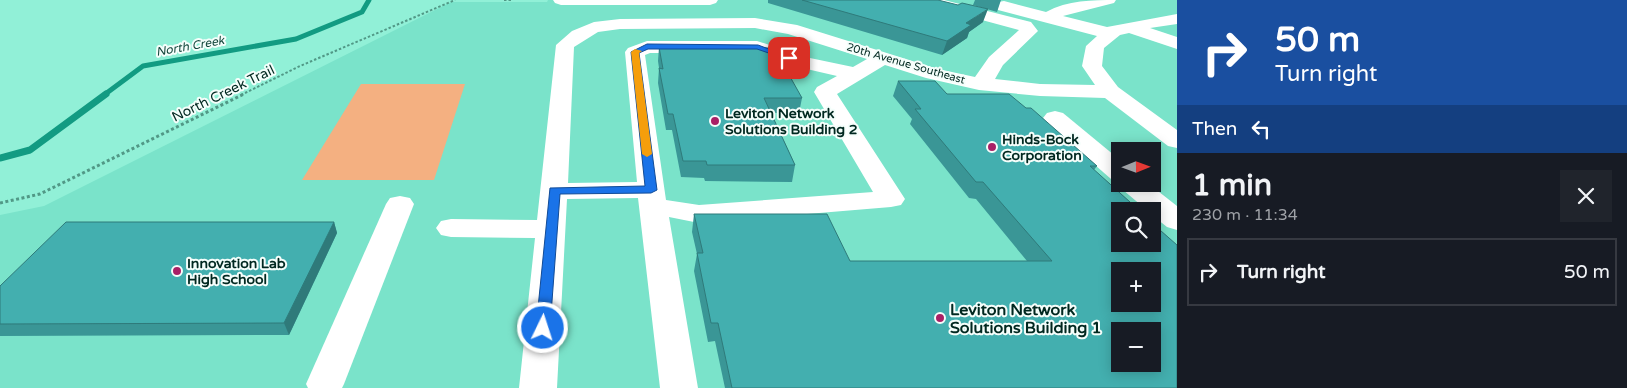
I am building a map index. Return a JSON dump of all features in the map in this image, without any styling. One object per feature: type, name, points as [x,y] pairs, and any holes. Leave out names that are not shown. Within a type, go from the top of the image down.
[{"type":"street","points":[[561,0],[711,0],[718,23]]},
{"type":"street","points":[[925,0],[1025,26],[1029,32],[997,58],[987,71],[983,84]]},
{"type":"street","points":[[978,0],[1112,34]]},
{"type":"street","points":[[1049,17],[1062,10],[1108,0]]},
{"type":"street","points":[[1177,19],[1138,26],[1112,34],[1095,46],[1092,66],[1110,92],[1177,141]]},
{"type":"street","name":"20th Avenue Southeast","points":[[554,190],[566,45],[578,35],[594,27],[620,24],[755,23],[790,28],[933,74],[983,84],[1040,90],[1110,92]]},
{"type":"street","points":[[1138,26],[1177,36]]},
{"type":"street","points":[[1138,26],[1177,43]]},
{"type":"street","points":[[679,388],[652,198],[635,52],[647,47],[758,47],[805,63],[855,74]]},
{"type":"street","points":[[538,388],[554,190],[652,198],[699,214],[891,199],[825,92],[883,58]]},
{"type":"street","points":[[1055,118],[1111,165]]},
{"type":"street","points":[[1143,192],[1177,221]]},
{"type":"street","points":[[326,384],[400,204]]},
{"type":"street","points":[[451,228],[551,229]]},
{"type":"path","name":"North Creek Trail","points":[[0,203],[40,194],[300,66],[455,0]]},
{"type":"path","points":[[504,0],[512,0]]},
{"type":"shaded area","points":[[548,0],[1177,0],[1177,388],[0,388],[0,215],[44,206],[451,2],[547,2]]},
{"type":"shaded area","points":[[361,84],[465,84],[434,180],[302,180]]},
{"type":"building","points":[[802,0],[938,0],[988,9],[966,23],[971,25],[947,41]]},
{"type":"building","name":"Leviton Network Solutions Building 2","points":[[659,47],[769,48],[774,57],[779,57],[802,98],[764,98],[795,165],[707,165],[706,161],[683,161],[673,114],[668,114],[659,68],[663,69]]},
{"type":"building","name":"Leviton Network Solutions Building 1","points":[[898,81],[935,81],[947,94],[1009,94],[1026,108],[1031,108],[1097,166],[1090,166],[1111,185],[1111,192],[1119,192],[1130,202],[1111,202],[1111,252],[1161,252],[1161,231],[1177,245],[1177,388],[732,388],[718,323],[711,323],[697,253],[703,253],[694,214],[827,214],[850,261],[1052,261],[983,182],[976,182],[915,109],[921,109]]},
{"type":"building","name":"Innovation Lab High School","points":[[66,222],[334,222],[284,323],[0,324],[0,286]]},
{"type":"waterway","name":"North Creek","points":[[104,95],[143,66],[296,39],[362,12],[369,0]]},
{"type":"waterway","name":"North Creek","points":[[0,158],[30,150],[106,94]]},
{"type":"slow traffic","points":[[638,51],[635,52],[647,154]]},
{"type":"place","name":"Leviton Network Solutions Building 2","points":[[715,121]]},
{"type":"place","name":"Hinds-Bock Corporation","points":[[992,147]]},
{"type":"place","name":"Innovation Lab High School","points":[[177,271]]},
{"type":"place","name":"Leviton Network Solutions Building 1","points":[[940,318]]},
{"type":"route","points":[[543,328],[554,190],[651,190],[635,52],[647,47],[758,47],[789,58]]}]
